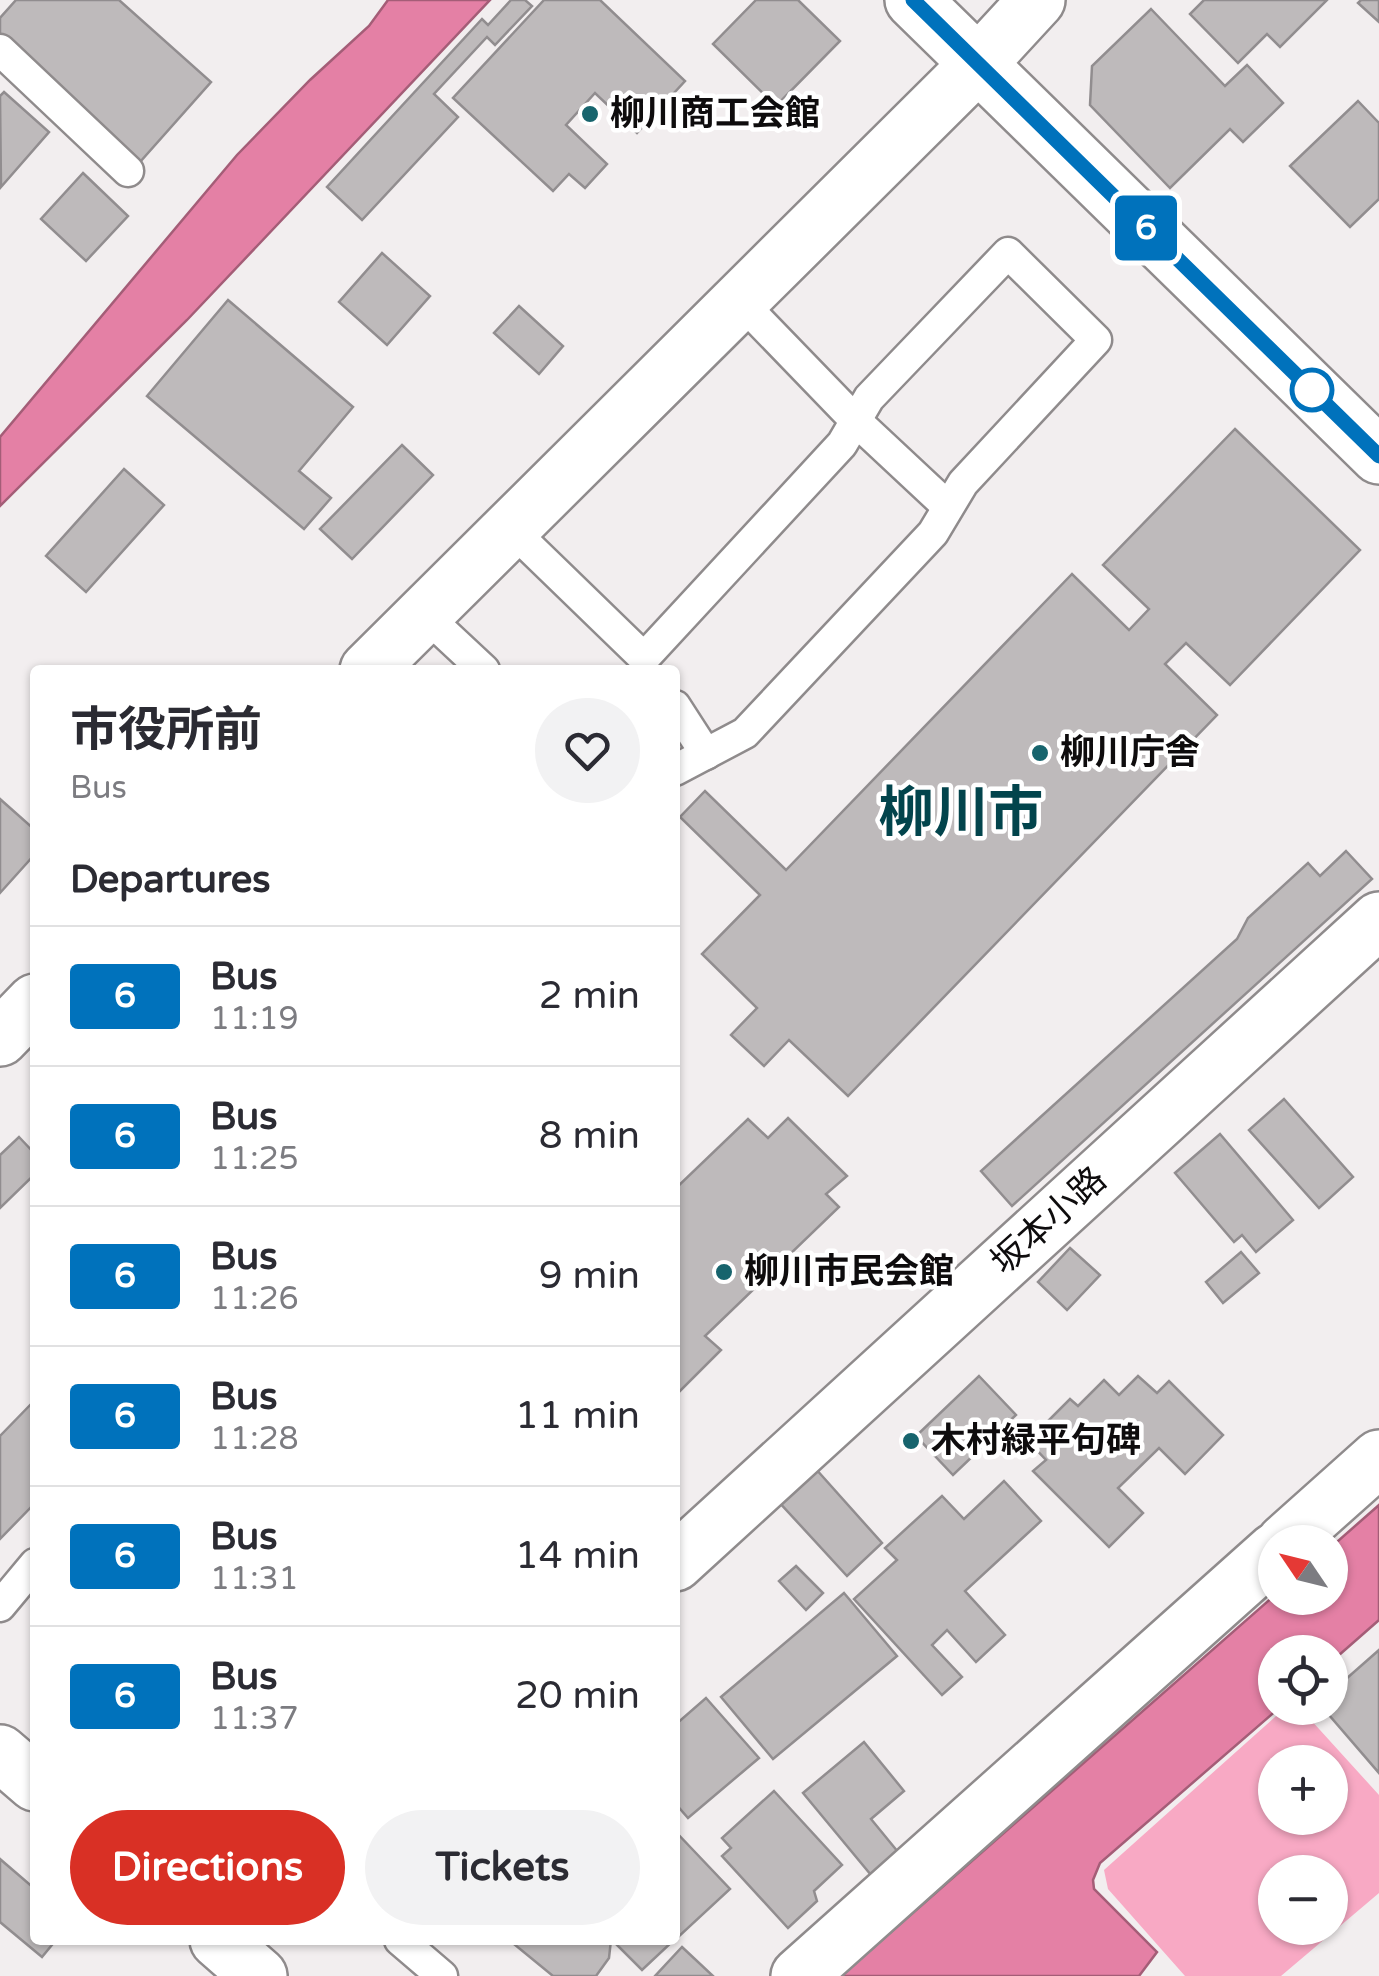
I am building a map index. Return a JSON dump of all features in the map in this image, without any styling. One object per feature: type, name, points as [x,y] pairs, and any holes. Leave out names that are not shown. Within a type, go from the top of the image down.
[{"type":"street","points":[[913,0],[1379,456]]},
{"type":"street","points":[[373,665],[979,63],[1037,0]]},
{"type":"street","name":"坂本小路","points":[[680,1557],[1379,920]]},
{"type":"street","points":[[0,1038],[30,1007]]},
{"type":"street","points":[[1304,1525],[1379,1458]]},
{"type":"street","points":[[798,1976],[1258,1566]]},
{"type":"street","points":[[0,1753],[30,1779]]},
{"type":"lane","points":[[0,50],[128,171]]},
{"type":"lane","points":[[510,528],[648,664],[842,444],[870,398],[1008,254],[1096,340],[963,483],[934,533],[744,733],[680,767]]},
{"type":"lane","points":[[739,300],[856,421],[947,506]]},
{"type":"lane","points":[[424,614],[479,665]]},
{"type":"lane","points":[[680,714],[706,754]]},
{"type":"lane","points":[[0,1606],[30,1570]]},
{"type":"lane","points":[[406,1945],[442,1976]]},
{"type":"shaded area","points":[[388,0],[490,0],[187,320],[0,506],[0,437],[237,155],[369,26]]},
{"type":"shaded area","points":[[1379,1505],[1379,1620],[1348,1647],[1348,1635],[1258,1635],[1259,1725],[1100,1863],[1094,1889],[1157,1952],[1139,1976],[841,1976],[1258,1610],[1258,1615],[1348,1615],[1348,1532]]},
{"type":"shaded area","points":[[1266,1725],[1315,1725],[1334,1745],[1258,1745],[1258,1835],[1348,1835],[1348,1761],[1379,1795],[1379,1893],[1348,1919],[1348,1855],[1258,1855],[1258,1945],[1318,1945],[1281,1976],[1185,1976],[1108,1889],[1104,1870]]},
{"type":"building","points":[[16,0],[119,0],[211,82],[140,162],[0,37],[0,18]]},
{"type":"building","points":[[511,0],[525,0],[532,6],[495,45],[487,37],[434,94],[458,117],[362,220],[327,187],[482,19],[488,25]]},
{"type":"building","points":[[544,0],[600,0],[685,81],[637,133],[595,93],[566,125],[607,164],[585,188],[569,174],[553,191],[453,98]]},
{"type":"building","points":[[756,0],[798,0],[840,41],[776,106],[713,44]]},
{"type":"building","points":[[1204,0],[1327,0],[1280,47],[1267,34],[1238,63],[1190,14]]},
{"type":"building","points":[[1379,0],[1379,22],[1358,3]]},
{"type":"building","points":[[1151,9],[1225,86],[1247,65],[1283,103],[1243,142],[1230,129],[1170,188],[1090,105],[1092,66]]},
{"type":"building","points":[[4,92],[49,132],[1,187],[0,96]]},
{"type":"building","points":[[1358,101],[1379,123],[1379,199],[1350,227],[1290,166]]},
{"type":"building","points":[[83,173],[128,216],[86,261],[41,219]]},
{"type":"building","points":[[382,253],[430,296],[387,345],[339,302]]},
{"type":"building","points":[[228,300],[353,407],[299,471],[331,498],[304,529],[147,396]]},
{"type":"building","points":[[519,306],[563,346],[539,374],[494,333]]},
{"type":"building","name":"柳川庁舎","points":[[1235,429],[1360,550],[1230,685],[1186,643],[1165,664],[1217,715],[848,1096],[789,1040],[764,1066],[731,1035],[757,1008],[702,954],[760,895],[680,817],[705,791],[786,870],[1072,574],[1129,630],[1149,609],[1103,565]]},
{"type":"building","points":[[402,445],[433,475],[352,559],[320,529]]},
{"type":"building","points":[[124,469],[164,505],[86,592],[46,556]]},
{"type":"building","points":[[0,799],[30,826],[30,860],[0,893]]},
{"type":"building","points":[[1346,851],[1372,879],[1012,1206],[981,1171],[1237,939],[1248,918],[1308,863],[1320,876]]},
{"type":"building","points":[[1284,1099],[1353,1177],[1319,1208],[1249,1130]]},
{"type":"building","name":"柳川市民会館","points":[[788,1118],[847,1176],[826,1194],[839,1207],[705,1336],[721,1350],[680,1391],[680,1184],[748,1119],[768,1138]]},
{"type":"building","points":[[1220,1134],[1293,1220],[1256,1252],[1242,1235],[1234,1242],[1175,1173]]},
{"type":"building","points":[[19,1137],[30,1149],[30,1179],[0,1208],[0,1155]]},
{"type":"building","points":[[1070,1248],[1100,1275],[1067,1310],[1038,1282]]},
{"type":"building","points":[[1241,1252],[1259,1273],[1223,1303],[1206,1282]]},
{"type":"building","points":[[979,1376],[1016,1415],[953,1475],[916,1436]]},
{"type":"building","points":[[1138,1376],[1157,1393],[1169,1381],[1223,1435],[1185,1474],[1159,1448],[1118,1488],[1143,1513],[1109,1547],[1033,1471],[1046,1460],[1028,1441],[1070,1399],[1078,1406],[1104,1380],[1119,1395]]},
{"type":"building","points":[[30,1405],[30,1508],[0,1539],[0,1436]]},
{"type":"building","points":[[815,1468],[882,1543],[847,1576],[778,1501]]},
{"type":"building","points":[[1004,1481],[1041,1521],[965,1591],[1005,1635],[976,1662],[947,1630],[932,1645],[962,1677],[942,1695],[854,1599],[897,1560],[885,1548],[942,1496],[964,1519]]},
{"type":"building","points":[[796,1566],[823,1593],[806,1610],[779,1581]]},
{"type":"building","points":[[844,1593],[897,1656],[773,1759],[721,1697]]},
{"type":"building","points":[[1379,1650],[1379,1773],[1338,1725],[1348,1725],[1348,1677]]},
{"type":"building","points":[[706,1698],[759,1758],[688,1818],[680,1809],[680,1721]]},
{"type":"building","points":[[864,1742],[904,1791],[871,1819],[903,1858],[876,1881],[803,1793]]},
{"type":"building","points":[[774,1791],[842,1865],[814,1891],[817,1901],[788,1928],[722,1856],[731,1848],[722,1838]]},
{"type":"building","points":[[680,1836],[730,1889],[680,1935]]},
{"type":"building","points":[[0,1859],[30,1885],[30,1945],[52,1945],[42,1957],[0,1922]]},
{"type":"building","points":[[515,1945],[610,1945],[609,1958],[596,1976],[553,1976]]},
{"type":"building","points":[[617,1945],[669,1945],[642,1970]]},
{"type":"building","points":[[682,1947],[713,1976],[655,1976]]},
{"type":"bus line","name":"6","points":[[913,0],[1379,456]]},
{"type":"place","name":"柳川商工会館","points":[[590,114]]},
{"type":"place","name":"柳川庁舎","points":[[1040,753]]},
{"type":"place","name":"柳川市民会館","points":[[724,1272]]},
{"type":"place","name":"木村緑平句碑","points":[[911,1441]]},
{"type":"district","name":"柳川市","points":[[961,814]]}]
